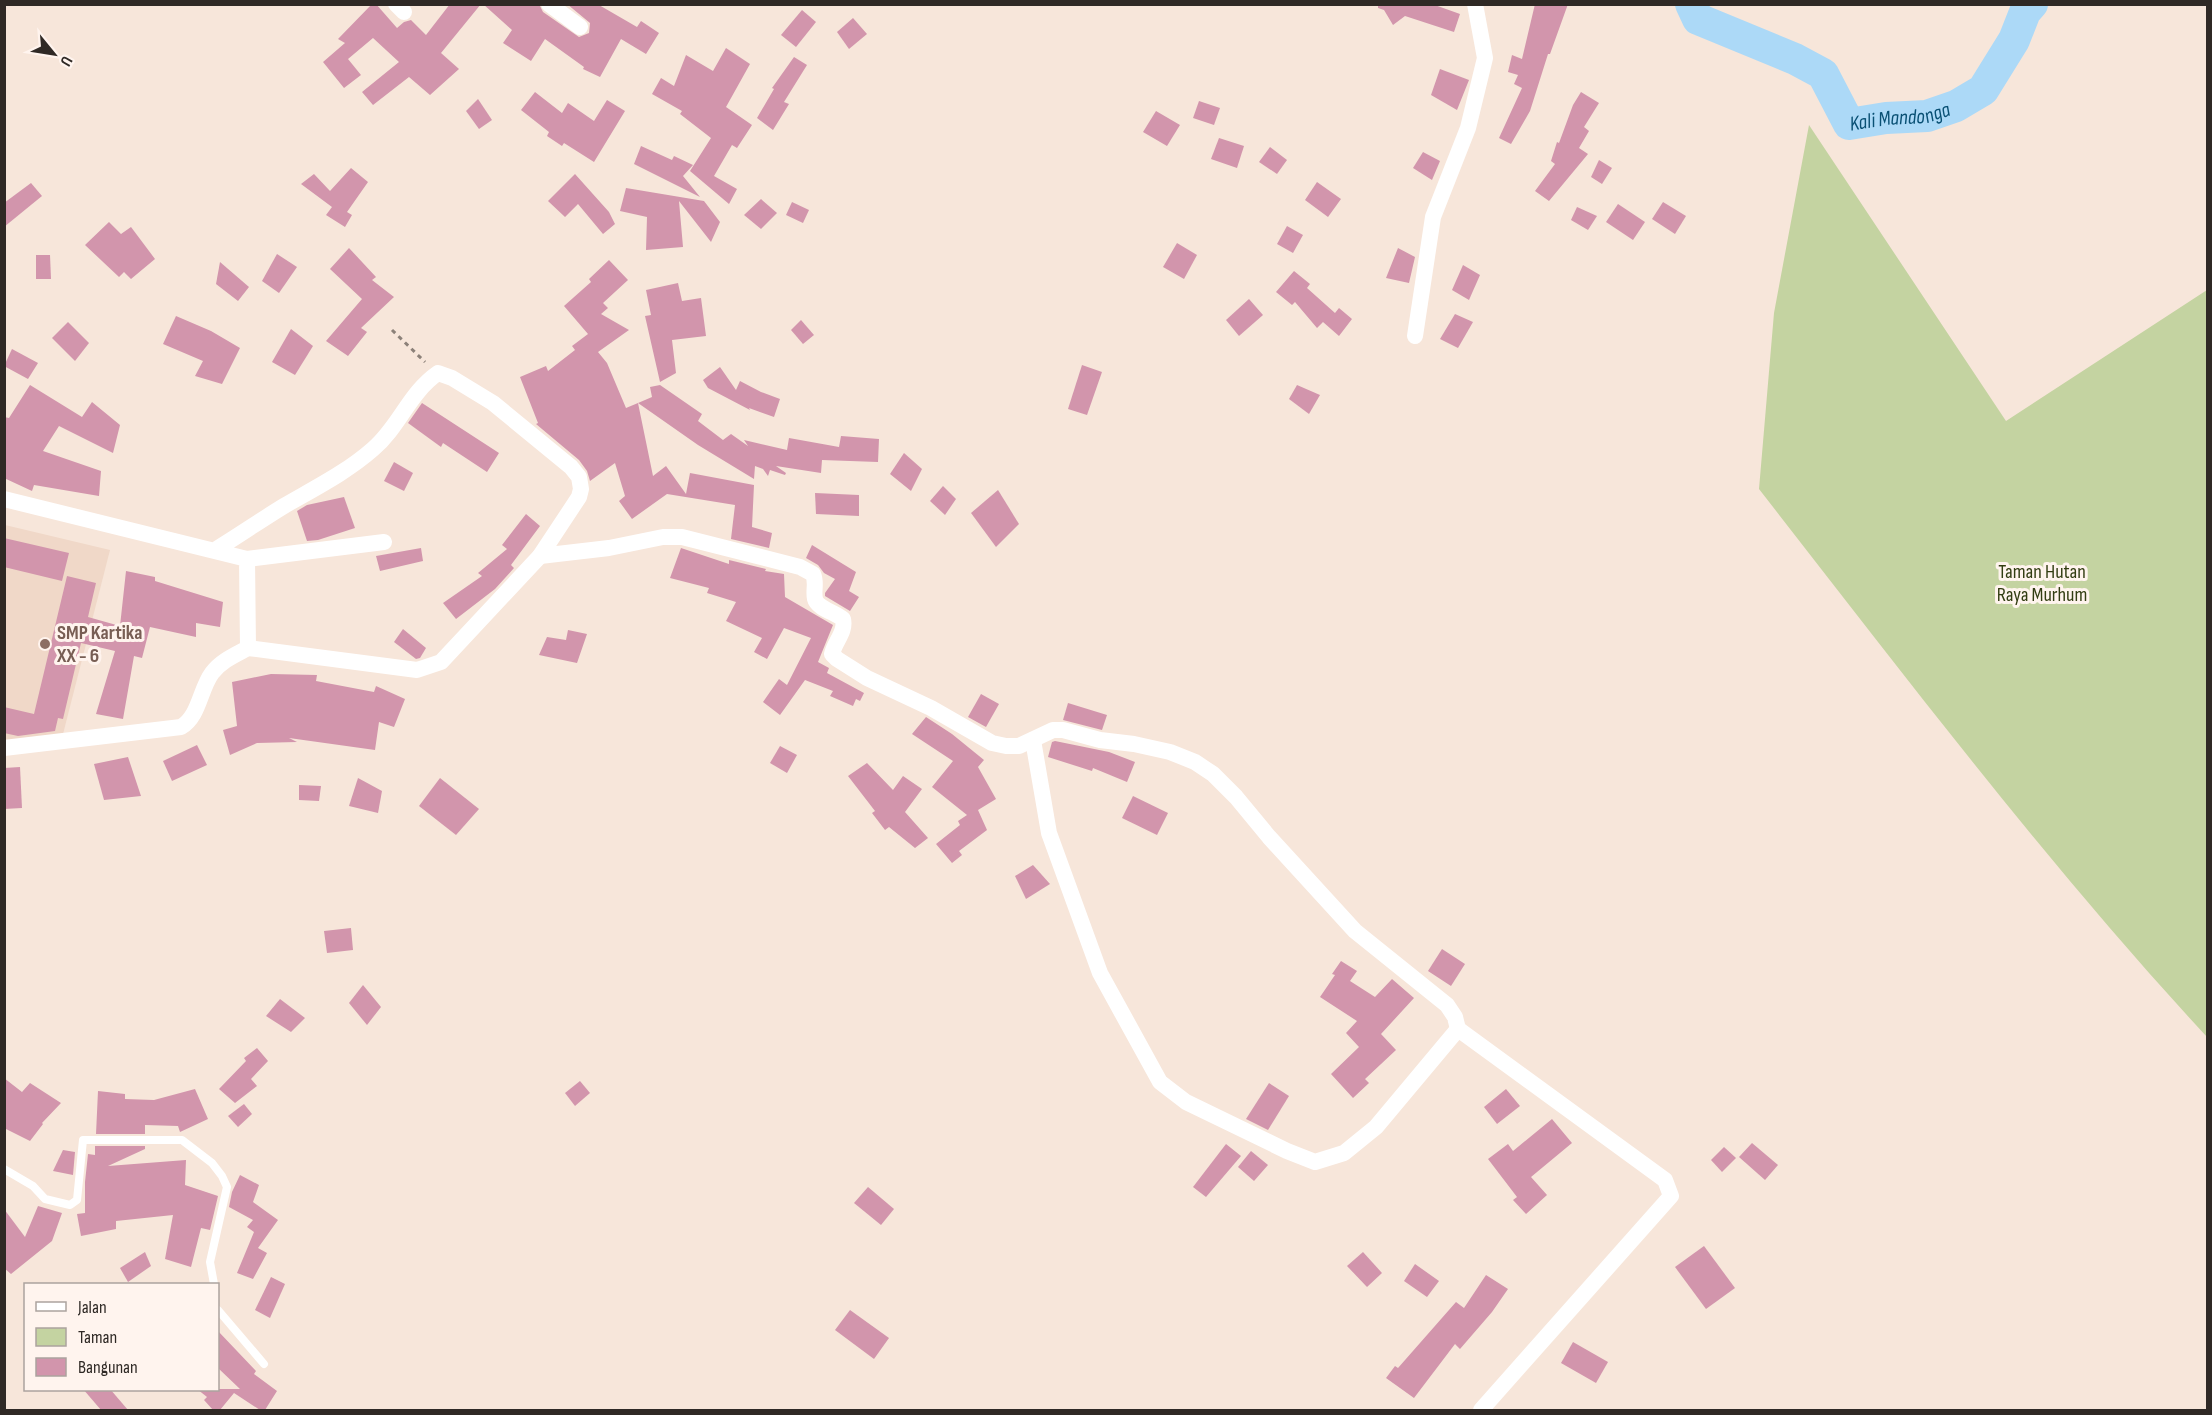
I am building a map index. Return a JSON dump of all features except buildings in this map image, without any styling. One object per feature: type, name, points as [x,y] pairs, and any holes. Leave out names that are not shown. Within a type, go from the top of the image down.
[{"type":"street","points":[[549,4],[580,27]]},
{"type":"street","points":[[1415,336],[1433,217],[1468,128],[1485,58],[1475,4]]},
{"type":"street","points":[[4,748],[181,727],[190,719],[210,675],[226,660],[248,648],[417,670],[429,668],[441,662],[540,556],[579,496],[581,484],[579,477],[571,467],[493,403],[452,378],[438,374],[425,382],[393,427],[368,454],[335,477],[215,550]]},
{"type":"street","points":[[4,499],[247,559],[384,542]]},
{"type":"street","points":[[540,556],[609,548],[663,537],[682,537],[800,567],[813,574],[816,585],[814,598],[818,604],[843,619],[843,631],[832,654],[837,659],[867,678],[931,708],[992,743],[1019,746],[1053,730],[1063,730],[1100,740],[1134,744],[1170,752],[1195,762],[1213,774],[1236,797],[1269,837],[1355,931],[1447,1005],[1455,1017],[1458,1029],[1665,1180],[1671,1196],[1481,1410]]},
{"type":"street","points":[[247,559],[248,648]]},
{"type":"street","points":[[1033,740],[1049,833],[1100,973],[1160,1082],[1186,1102],[1287,1151],[1315,1162],[1344,1153],[1376,1127],[1458,1029]]},
{"type":"lane","points":[[4,1169],[33,1186],[45,1199],[70,1204],[77,1200],[83,1140],[182,1140],[212,1163],[226,1186],[210,1262],[214,1283]]},
{"type":"lane","points":[[219,1311],[264,1364]]},
{"type":"path","points":[[392,330],[438,374]]},
{"type":"shaded area","name":"SMP Kartika XX - 6","points":[[5,525],[110,550],[62,738],[5,742]]},
{"type":"green space","name":"Taman Hutan Raya Murhum","points":[[1809,125],[2006,421],[2207,290],[2207,1037],[2033,837],[1922,699],[1759,489],[1774,313]]},
{"type":"waterway","name":"Kali Mandonga","points":[[1691,4],[1698,19],[1795,59],[1823,74],[1849,124],[1886,118],[1927,116],[1956,106],[1983,90],[2014,40],[2025,12],[2032,4]]},
{"type":"place","name":"SMP Kartika XX - 6","points":[[45,644]]}]
